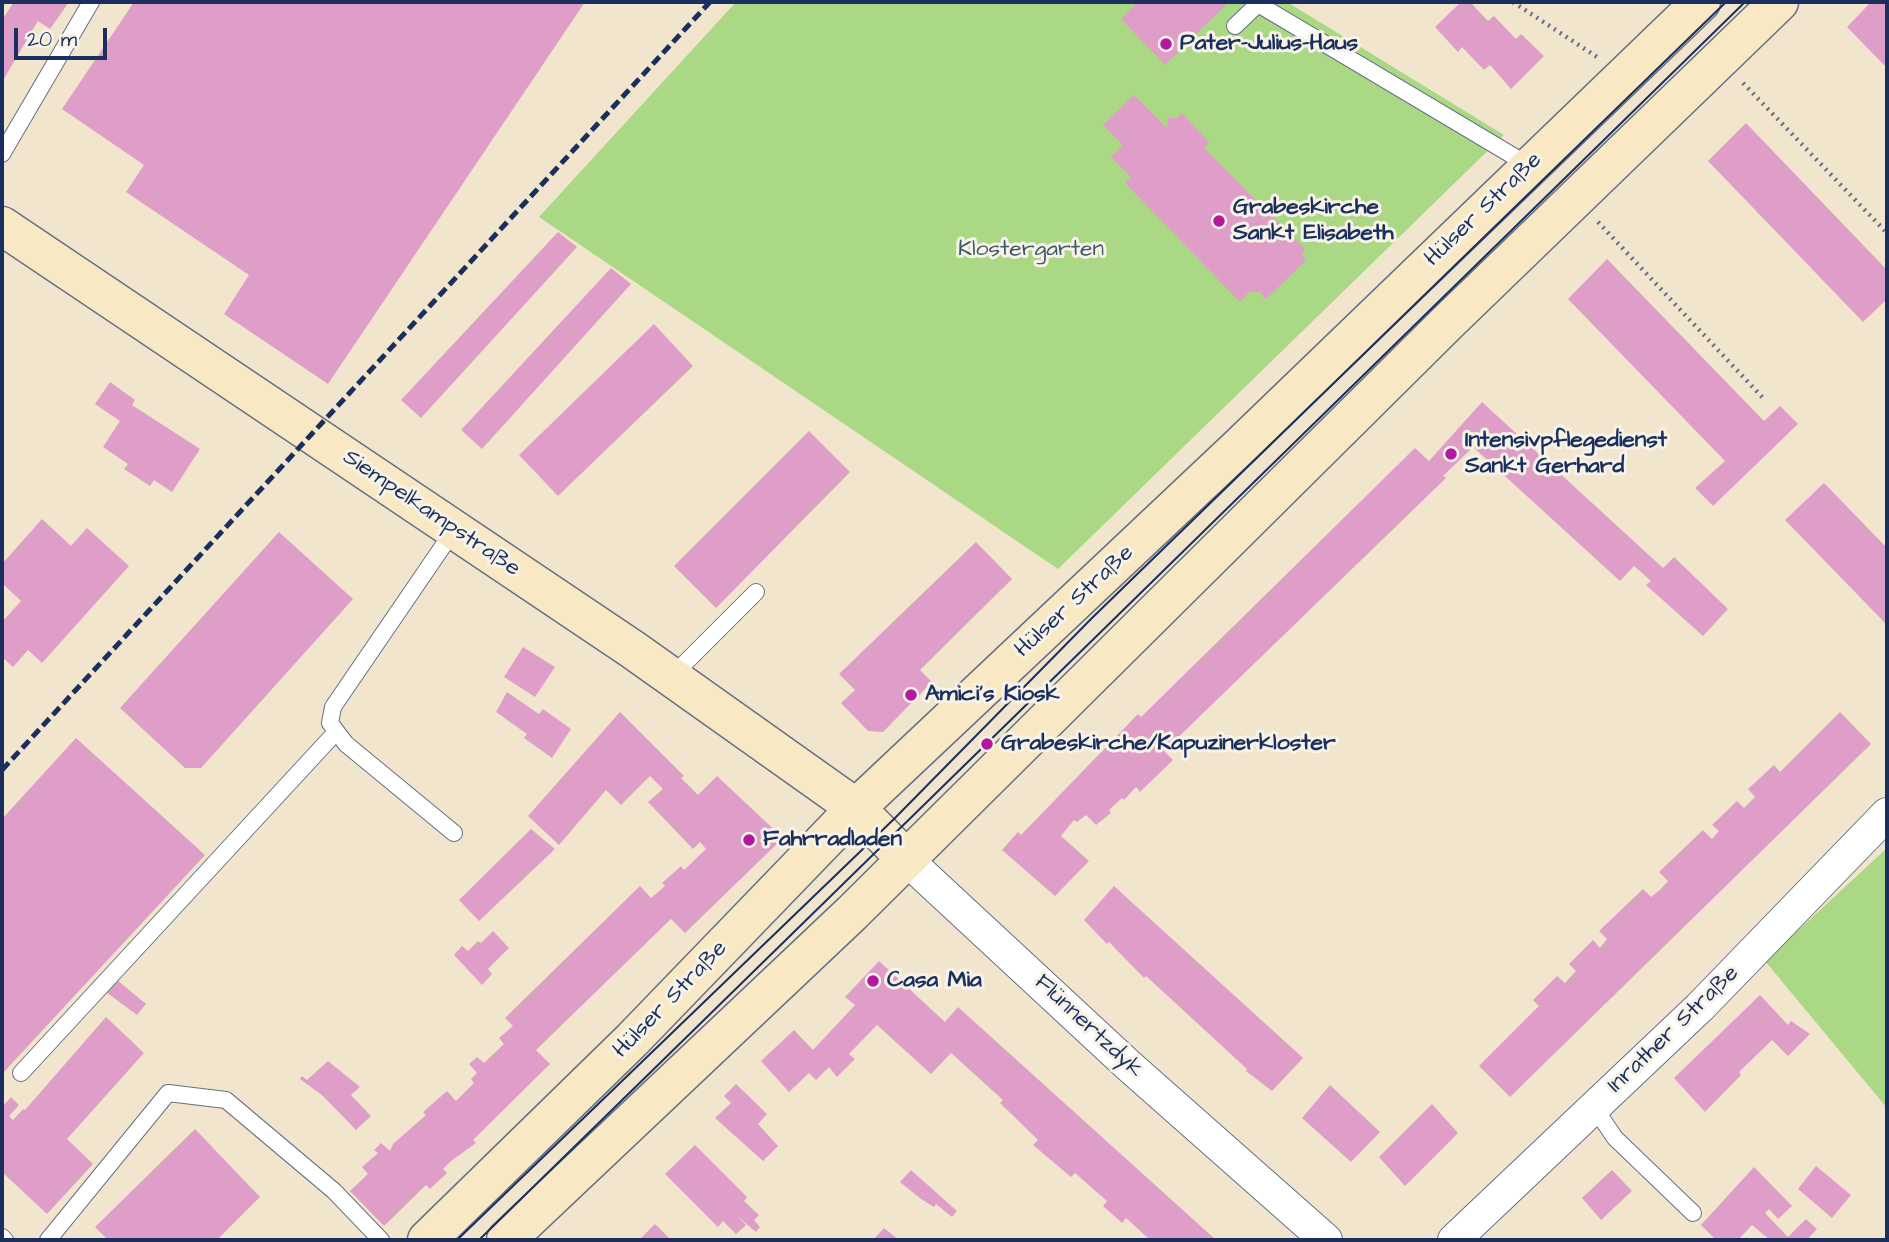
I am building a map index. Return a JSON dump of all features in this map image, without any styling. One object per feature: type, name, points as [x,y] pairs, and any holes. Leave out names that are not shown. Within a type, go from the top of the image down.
[{"type":"street","name":"Hülser Straße","points":[[427,1240],[632,1040],[856,808],[1237,449],[1701,2]]},
{"type":"street","points":[[506,1240],[906,859],[1576,198],[1779,2]]},
{"type":"street","name":"Siempelkampstraße","points":[[2,226],[671,677],[856,808]]},
{"type":"street","name":"Flünnertzdyk","points":[[856,808],[906,859],[1128,1065],[1326,1240]]},
{"type":"street","name":"Inrather Straße","points":[[1454,1240],[1700,1007],[1887,814]]},
{"type":"lane","points":[[2,154],[91,2]]},
{"type":"lane","points":[[1235,26],[1258,4],[1530,166]]},
{"type":"lane","points":[[454,530],[333,707],[330,723],[346,744],[454,832]]},
{"type":"lane","points":[[671,677],[756,593]]},
{"type":"lane","points":[[20,1073],[336,732]]},
{"type":"lane","points":[[48,1240],[168,1093],[226,1100],[334,1191],[381,1240]]},
{"type":"lane","points":[[1594,1107],[1615,1138],[1693,1213]]},
{"type":"path","points":[[1513,2],[1591,52],[1621,79]]},
{"type":"path","points":[[1721,59],[1887,233]]},
{"type":"path","points":[[1576,198],[1763,398]]},
{"type":"green space","name":"Klostergarten","points":[[736,2],[1287,2],[1504,135],[1058,569],[539,217]]},
{"type":"green space","points":[[1887,848],[1887,1108],[1765,961]]},
{"type":"building","points":[[10,2],[69,2],[50,29],[38,21],[2,82],[2,20],[13,3]]},
{"type":"building","points":[[134,2],[585,2],[328,384],[224,314],[249,275],[126,192],[144,165],[62,109]]},
{"type":"building","name":"Pater-Julius-Haus","points":[[1137,2],[1227,4],[1165,65],[1121,19]]},
{"type":"building","points":[[1461,2],[1470,2],[1488,21],[1494,16],[1516,39],[1521,34],[1544,56],[1511,89],[1490,65],[1484,70],[1462,47],[1458,52],[1435,27]]},
{"type":"building","points":[[1871,2],[1887,2],[1887,68],[1847,27]]},
{"type":"building","name":"Grabeskirche Sankt Elisabeth","points":[[1134,95],[1167,128],[1168,118],[1177,118],[1182,113],[1209,142],[1204,148],[1305,249],[1302,255],[1306,260],[1266,299],[1260,292],[1249,292],[1240,302],[1125,183],[1131,177],[1111,157],[1122,146],[1121,143],[1103,125]]},
{"type":"building","points":[[1746,123],[1887,270],[1887,299],[1863,322],[1708,161]]},
{"type":"building","points":[[558,232],[577,247],[421,418],[401,400]]},
{"type":"building","points":[[1607,259],[1764,421],[1780,406],[1798,424],[1713,506],[1695,488],[1725,461],[1568,299]]},
{"type":"building","points":[[611,268],[631,284],[482,449],[461,430]]},
{"type":"building","points":[[654,324],[693,366],[558,496],[519,455]]},
{"type":"building","points":[[110,382],[135,400],[132,405],[200,449],[172,492],[154,480],[150,486],[124,469],[128,464],[103,447],[120,421],[95,404]]},
{"type":"building","points":[[1482,402],[1663,568],[1674,557],[1728,609],[1703,636],[1646,585],[1651,581],[1634,566],[1620,581],[1473,447],[1443,476],[1446,478],[1164,751],[1173,760],[1140,792],[1136,787],[1096,825],[1086,815],[1077,822],[1074,820],[1061,836],[1089,861],[1055,896],[1002,850],[1018,832],[1021,835],[1138,714],[1141,717],[1415,448],[1429,461]]},
{"type":"building","points":[[809,431],[850,472],[716,608],[674,566]]},
{"type":"building","points":[[1824,483],[1887,548],[1887,625],[1785,520]]},
{"type":"building","points":[[42,519],[71,546],[87,528],[129,566],[42,663],[28,650],[13,667],[2,657],[2,622],[21,601],[2,583],[2,564]]},
{"type":"building","points":[[279,532],[353,599],[201,768],[185,768],[120,708]]},
{"type":"building","points":[[976,542],[1012,579],[920,670],[932,682],[883,732],[868,731],[841,703],[855,690],[839,674]]},
{"type":"building","points":[[523,647],[555,667],[535,697],[504,677]]},
{"type":"building","points":[[507,692],[539,714],[543,709],[571,729],[552,758],[524,738],[527,734],[496,712]]},
{"type":"building","points":[[620,712],[684,776],[681,778],[698,795],[717,776],[783,838],[685,933],[671,919],[536,1050],[550,1064],[473,1140],[476,1143],[443,1169],[447,1173],[430,1189],[426,1185],[384,1226],[350,1191],[368,1174],[362,1167],[378,1153],[374,1150],[381,1143],[390,1151],[393,1144],[426,1115],[423,1112],[447,1091],[456,1101],[474,1083],[471,1079],[477,1073],[469,1064],[477,1057],[484,1063],[504,1044],[499,1038],[513,1026],[505,1018],[640,886],[651,898],[665,886],[662,883],[681,866],[684,870],[706,849],[700,842],[693,849],[648,802],[663,789],[650,776],[621,805],[606,790],[559,845],[528,816]]},
{"type":"building","points":[[1840,712],[1871,744],[1510,1097],[1479,1066],[1539,1006],[1533,1000],[1557,976],[1565,983],[1576,971],[1569,964],[1593,940],[1600,948],[1607,939],[1599,931],[1643,889],[1651,897],[1660,890],[1668,881],[1659,872],[1703,830],[1712,839],[1719,831],[1712,825],[1737,801],[1744,808],[1755,797],[1748,789],[1774,765],[1780,772]]},
{"type":"building","points":[[76,738],[205,855],[2,1074],[2,819]]},
{"type":"building","points":[[531,829],[555,849],[479,921],[459,900]]},
{"type":"building","points":[[1114,886],[1303,1058],[1272,1091],[1246,1071],[1247,1069],[1146,976],[1144,978],[1084,920]]},
{"type":"building","points":[[493,931],[509,948],[488,969],[492,974],[482,985],[454,955],[462,946],[468,951],[478,941],[481,943]]},
{"type":"building","points":[[879,961],[945,1022],[958,1007],[1216,1240],[1150,1240],[1126,1218],[1122,1223],[1103,1206],[1107,1201],[1075,1173],[1071,1177],[1033,1145],[1038,1140],[1000,1103],[1003,1100],[951,1053],[931,1074],[877,1025],[849,1054],[855,1059],[837,1077],[829,1067],[816,1080],[809,1073],[789,1092],[761,1061],[794,1030],[813,1050],[855,1005],[845,997]]},
{"type":"building","points":[[117,980],[146,1004],[137,1015],[106,992]]},
{"type":"building","points":[[1760,995],[1788,1025],[1791,1021],[1810,1034],[1788,1056],[1772,1040],[1739,1072],[1741,1075],[1705,1112],[1674,1078]]},
{"type":"building","points":[[106,1017],[144,1053],[67,1139],[93,1164],[47,1214],[2,1172],[2,1107],[11,1097],[19,1105],[9,1116],[13,1120],[25,1110]]},
{"type":"building","points":[[328,1061],[360,1087],[351,1095],[371,1116],[356,1130],[323,1096],[300,1079],[302,1076],[307,1080]]},
{"type":"building","points":[[736,1084],[767,1114],[758,1124],[778,1146],[763,1161],[715,1118],[731,1103],[724,1096]]},
{"type":"building","points":[[1330,1085],[1380,1132],[1351,1162],[1302,1118]]},
{"type":"building","points":[[1432,1104],[1458,1133],[1405,1186],[1379,1157]]},
{"type":"building","points":[[195,1129],[260,1197],[217,1240],[108,1240],[95,1227]]},
{"type":"building","points":[[695,1145],[747,1197],[744,1201],[759,1215],[754,1220],[760,1227],[756,1232],[737,1216],[746,1225],[736,1234],[723,1221],[718,1227],[665,1174]]},
{"type":"building","points":[[1816,1166],[1851,1195],[1832,1218],[1798,1189]]},
{"type":"building","points":[[1754,1167],[1792,1206],[1778,1219],[1769,1209],[1765,1213],[1788,1237],[1806,1219],[1817,1229],[1807,1240],[1770,1240],[1752,1225],[1738,1240],[1716,1240],[1701,1225]]},
{"type":"building","points":[[911,1170],[957,1211],[952,1217],[936,1204],[934,1207],[921,1199],[900,1182]]},
{"type":"building","points":[[1612,1170],[1632,1191],[1601,1220],[1582,1198]]},
{"type":"building","points":[[655,1224],[671,1240],[639,1240]]},
{"type":"building","points":[[884,1228],[899,1240],[873,1240]]},
{"type":"tram line","points":[[457,1240],[894,819],[1092,618],[1726,2]]},
{"type":"tram line","points":[[479,1240],[1745,2]]},
{"type":"railway","points":[[2,770],[710,2]]},
{"type":"place","name":"Pater-Julius-Haus","points":[[1166,44]]},
{"type":"place","name":"Grabeskirche Sankt Elisabeth","points":[[1219,221]]},
{"type":"place","name":"Intensivpflegedienst Sankt Gerhard","points":[[1451,454]]},
{"type":"place","name":"Amici's Kiosk","points":[[911,695]]},
{"type":"place","name":"Grabeskirche/Kapuzinerkloster","points":[[987,744]]},
{"type":"place","name":"Fahrradladen","points":[[749,840]]},
{"type":"place","name":"Casa Mia","points":[[873,981]]}]
